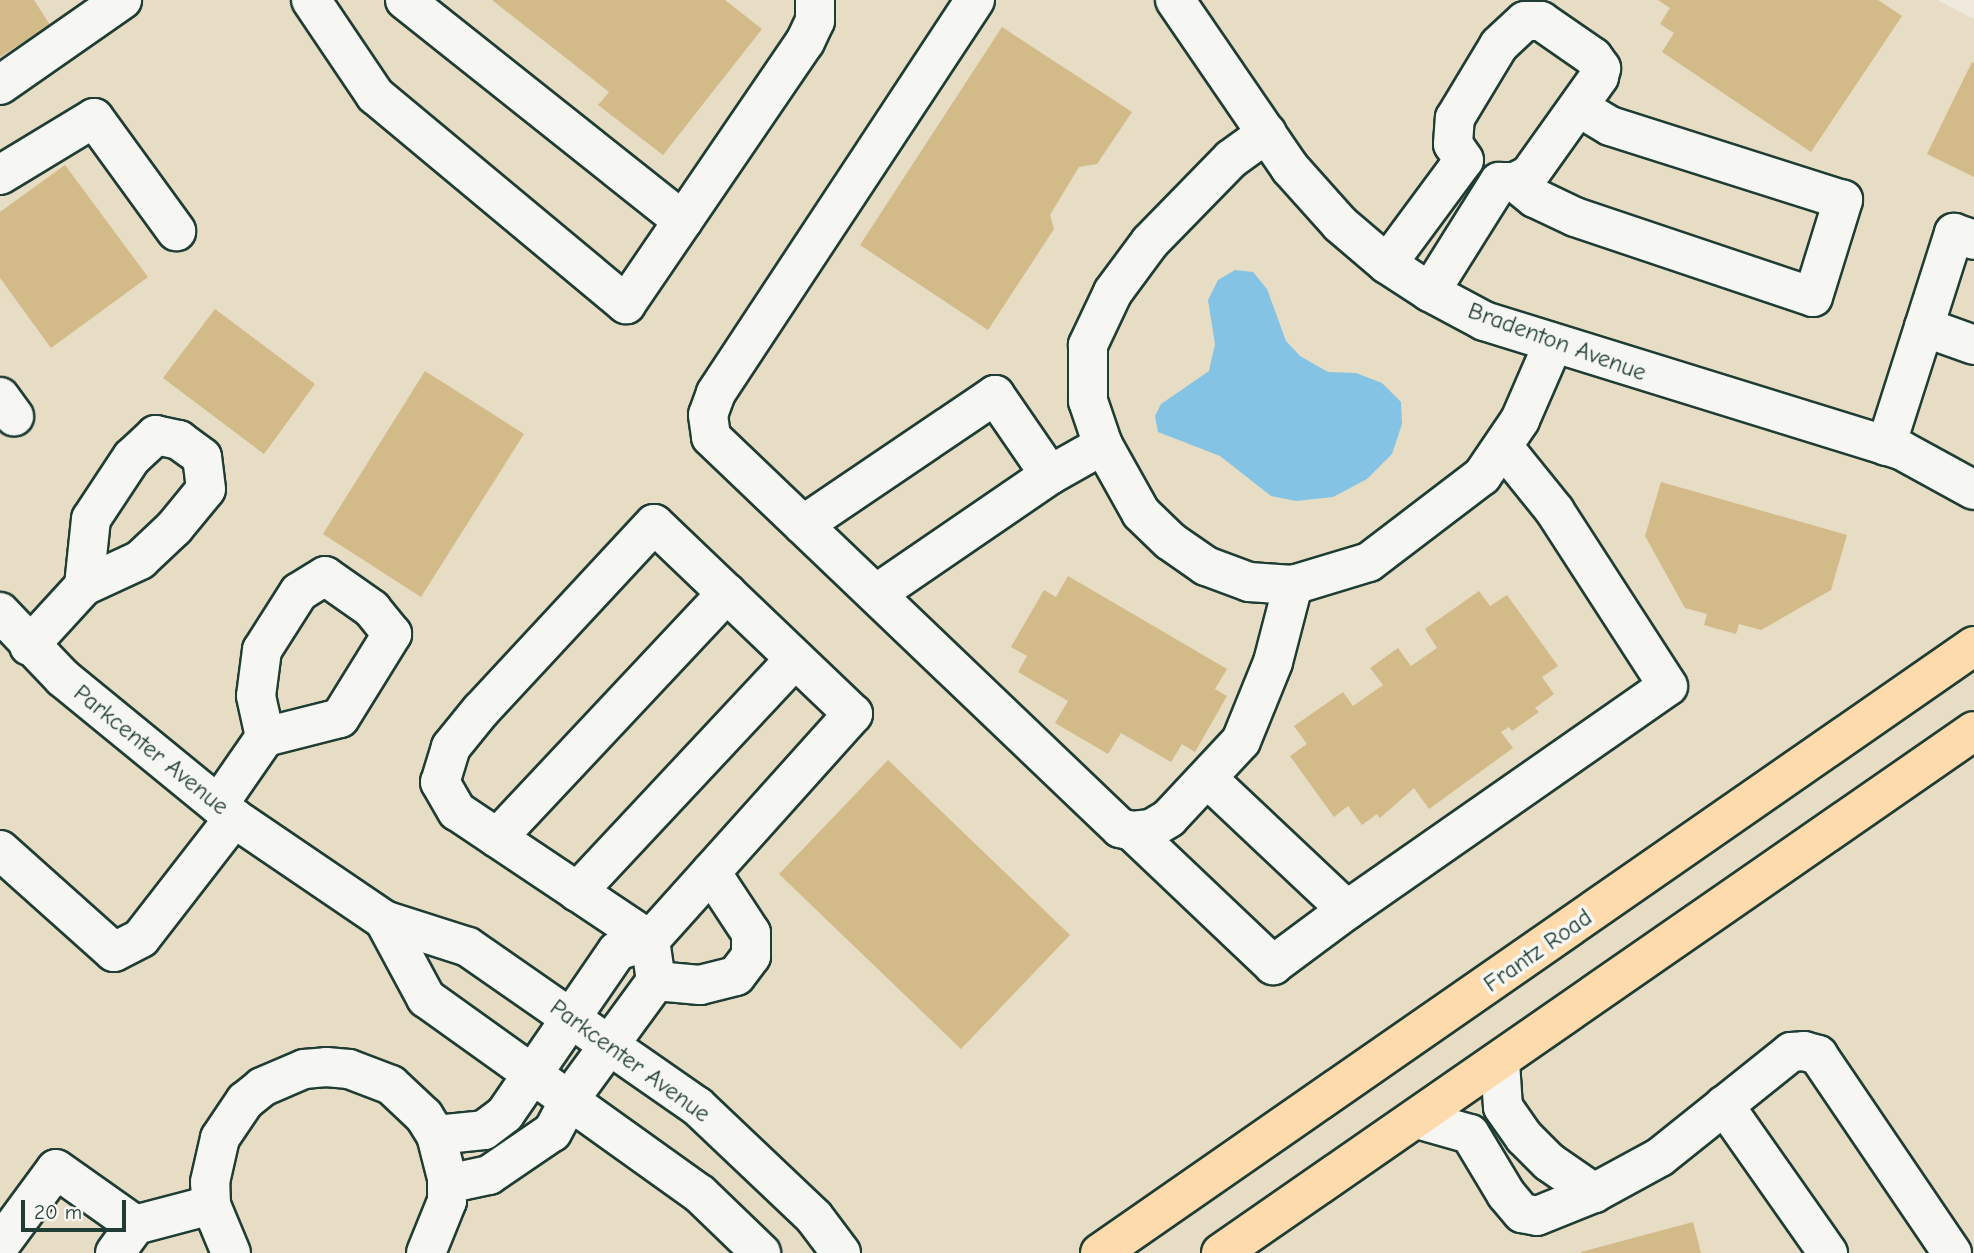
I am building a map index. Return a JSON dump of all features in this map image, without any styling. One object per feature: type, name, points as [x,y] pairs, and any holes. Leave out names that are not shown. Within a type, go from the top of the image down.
[{"type":"main road","name":"Frantz Road","points":[[1100,1253],[1974,646]]},
{"type":"main road","points":[[1221,1253],[1974,731]]},
{"type":"street","points":[[0,85],[122,0]]},
{"type":"street","points":[[311,0],[375,95],[626,304],[805,42],[815,21],[815,0]]},
{"type":"street","points":[[405,0],[683,221]]},
{"type":"street","points":[[975,0],[716,393],[708,415],[711,437],[1120,828],[1132,831],[1151,828],[1170,818],[1241,741],[1256,711],[1293,585]]},
{"type":"street","name":"Bradenton Avenue","points":[[1175,0],[1290,168],[1340,224],[1387,264],[1430,292],[1484,321],[1920,458],[1974,490]]},
{"type":"street","points":[[1430,292],[1507,182],[1529,175],[1546,157],[1601,68],[1593,57],[1541,21],[1525,21],[1499,45],[1455,118],[1453,144],[1464,160],[1507,182],[1535,198],[1575,218],[1813,297],[1843,200],[1610,126],[1578,107]]},
{"type":"street","points":[[0,175],[94,118],[176,231]]},
{"type":"street","points":[[1267,133],[1196,193],[1112,292],[1088,345],[1087,401],[1102,445],[1141,513],[1170,541],[1206,566],[1249,582],[1293,585],[1369,562],[1453,502],[1505,449],[1540,381],[1553,344]]},
{"type":"street","points":[[1387,264],[1464,160]]},
{"type":"street","points":[[1886,446],[1954,233],[1974,240]]},
{"type":"street","points":[[1924,327],[1974,345]]},
{"type":"street","points":[[803,525],[995,395],[1050,475]]},
{"type":"street","points":[[876,594],[1050,475],[1102,445]]},
{"type":"street","points":[[1132,831],[1273,965],[1347,910],[1668,686],[1555,511],[1505,449]]},
{"type":"street","points":[[436,1135],[484,1130],[505,1114],[536,1074],[617,951],[650,940],[853,714],[654,524],[451,747],[440,782],[457,811],[650,940],[656,982],[570,1097],[552,1132],[522,1156],[489,1175],[447,1184]]},
{"type":"street","points":[[29,646],[84,586]]},
{"type":"street","points":[[497,838],[727,593]]},
{"type":"street","name":"Parkcenter Avenue","points":[[0,612],[29,646],[134,740],[226,811],[383,920],[468,947],[697,1105],[814,1217],[841,1253]]},
{"type":"street","points":[[577,892],[796,659]]},
{"type":"street","points":[[0,850],[114,952],[141,939],[226,811],[265,737]]},
{"type":"street","points":[[1208,779],[1347,910]]},
{"type":"street","points":[[656,982],[700,985],[736,976],[751,956],[751,933],[711,872]]},
{"type":"street","name":"Parkcenter Avenue","points":[[383,920],[426,998],[570,1097],[700,1194],[761,1253]]},
{"type":"street","points":[[1417,1119],[1470,1134],[1522,1213],[1537,1216],[1594,1193],[1660,1157],[1791,1052],[1818,1055],[1952,1253]]},
{"type":"street","points":[[1500,1062],[1503,1107],[1524,1137],[1549,1162],[1594,1193]]},
{"type":"street","points":[[231,1253],[211,1205],[213,1160],[230,1119],[262,1087],[304,1069],[349,1069],[391,1085],[409,1099],[436,1135],[447,1184],[442,1223],[426,1253]]},
{"type":"street","points":[[1724,1105],[1828,1253]]},
{"type":"street","points":[[0,1245],[56,1169],[125,1239],[211,1205]]},
{"type":"shaded area","points":[[0,0],[1937,0],[1974,19],[1974,1253],[0,1253]]},
{"type":"water","points":[[1235,270],[1253,272],[1267,289],[1286,341],[1300,356],[1328,372],[1356,373],[1382,383],[1401,402],[1402,424],[1392,454],[1367,479],[1333,497],[1296,501],[1271,496],[1220,456],[1158,432],[1155,416],[1161,404],[1209,371],[1215,344],[1208,300],[1218,280]]},
{"type":"building","points":[[0,0],[34,0],[50,25],[0,57]]},
{"type":"building","points":[[492,0],[725,0],[762,29],[663,155],[598,105],[609,92]]},
{"type":"building","points":[[1658,0],[1878,0],[1902,16],[1811,152],[1662,52],[1674,33],[1660,24],[1670,8]]},
{"type":"building","points":[[1002,27],[1132,112],[1097,164],[1079,167],[1050,215],[1054,229],[988,330],[860,245]]},
{"type":"building","points":[[1972,62],[1974,63],[1974,177],[1927,154]]},
{"type":"building","points":[[65,165],[148,277],[51,348],[0,278],[0,212]]},
{"type":"building","points":[[215,309],[315,384],[264,454],[163,378]]},
{"type":"building","points":[[425,371],[524,434],[421,597],[323,534]]},
{"type":"building","points":[[1661,482],[1847,535],[1831,590],[1761,630],[1739,624],[1736,634],[1704,625],[1707,614],[1685,608],[1645,536]]},
{"type":"building","points":[[1068,576],[1227,669],[1215,689],[1227,696],[1195,752],[1182,744],[1171,762],[1121,733],[1108,754],[1055,723],[1068,701],[1018,672],[1027,656],[1011,647],[1044,590],[1056,597]]},
{"type":"building","points":[[1479,591],[1490,606],[1507,595],[1558,666],[1542,677],[1554,694],[1535,708],[1539,712],[1512,731],[1509,727],[1501,732],[1513,748],[1429,809],[1414,788],[1380,818],[1377,814],[1362,825],[1348,806],[1334,817],[1290,756],[1307,744],[1294,726],[1343,692],[1353,706],[1383,685],[1370,668],[1398,648],[1411,666],[1437,648],[1425,629]]},
{"type":"building","points":[[888,760],[1070,935],[961,1049],[779,874]]},
{"type":"building","points":[[1693,1222],[1701,1253],[1581,1253],[1581,1252]]}]
